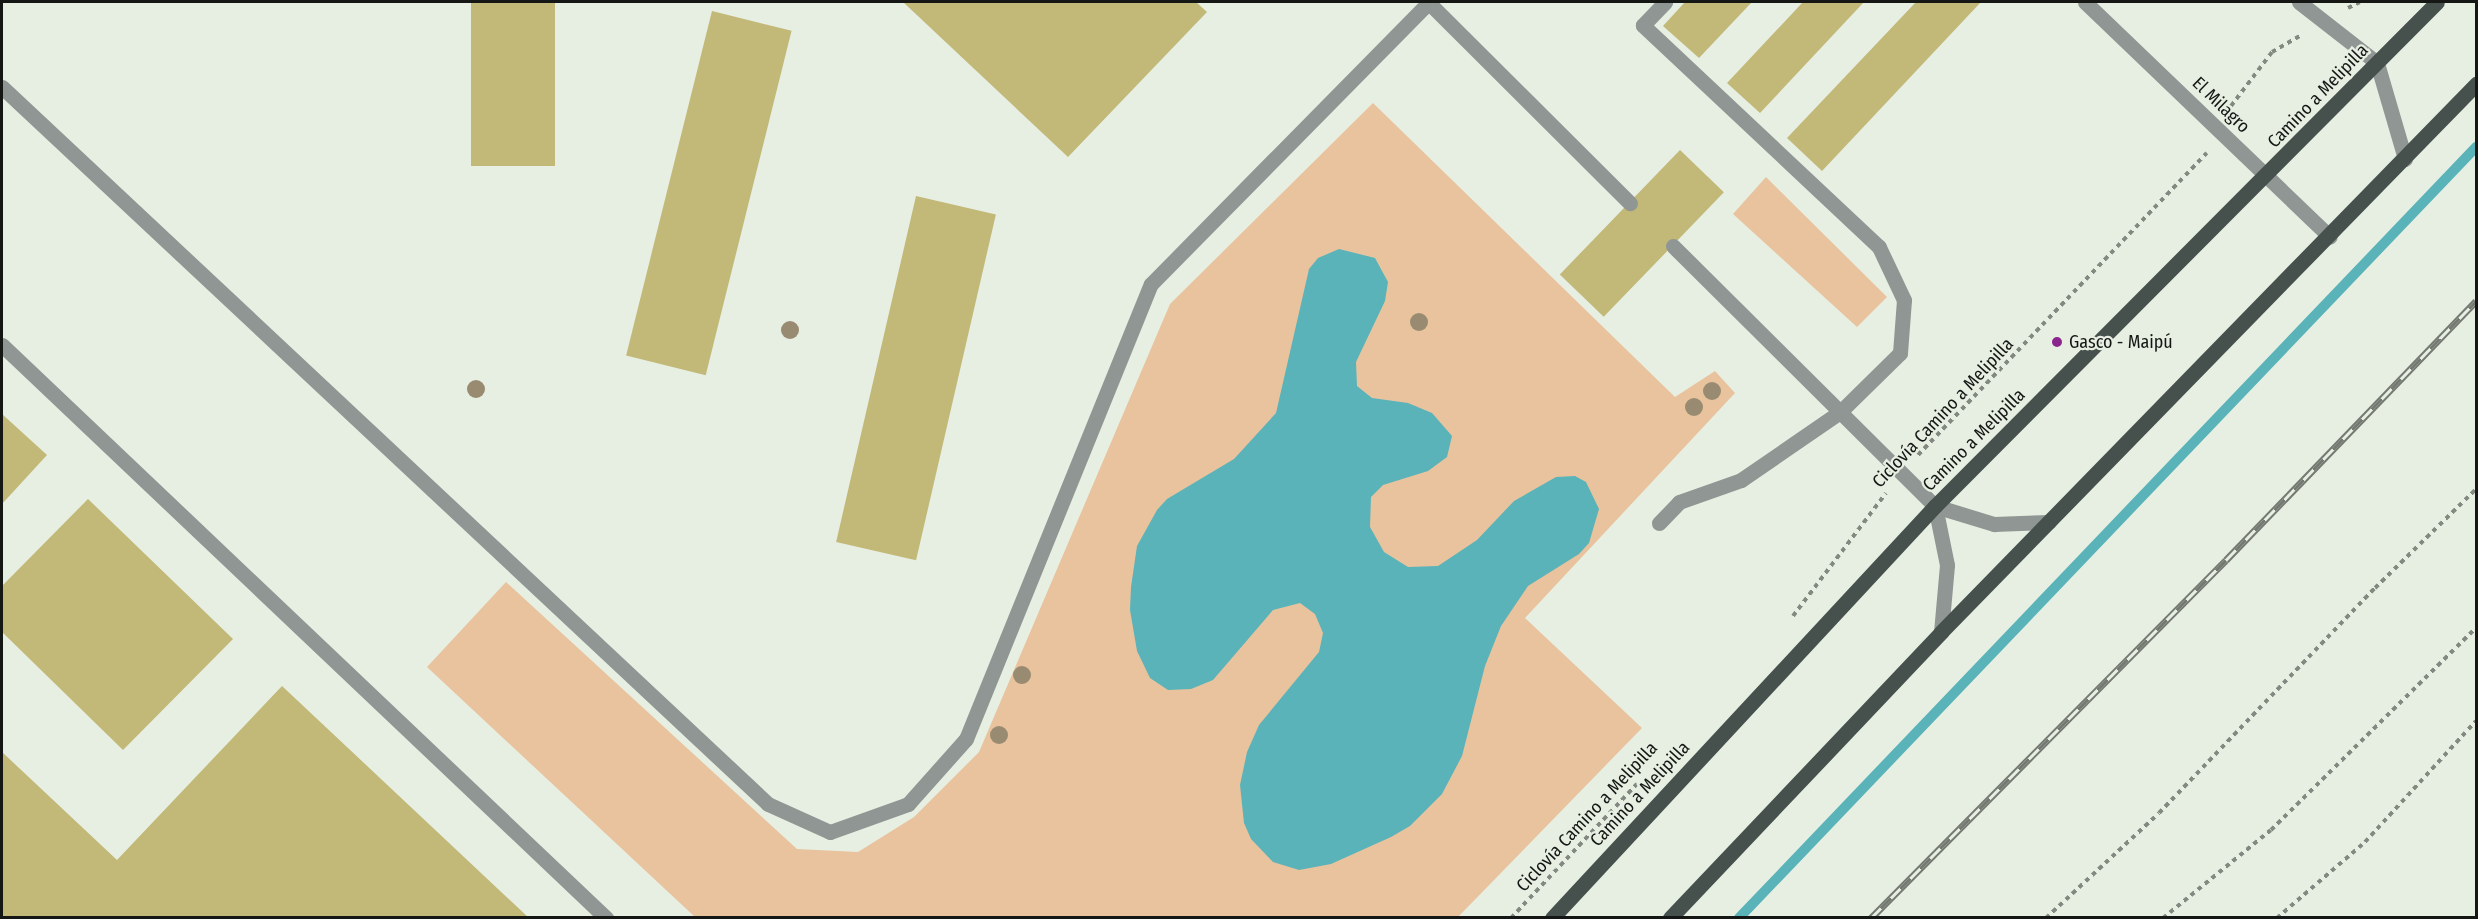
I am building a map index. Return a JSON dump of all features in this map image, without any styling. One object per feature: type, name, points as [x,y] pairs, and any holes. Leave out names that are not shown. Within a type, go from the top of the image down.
[{"type":"main road","name":"Camino a Melipilla","points":[[1552,918],[1935,506],[2267,177],[2437,2]]},
{"type":"main road","points":[[1670,918],[1941,632],[2330,237],[2476,84]]},
{"type":"street","points":[[2,87],[768,804],[830,832],[908,804],[966,739],[1151,284],[1429,2],[1630,202]]},
{"type":"street","points":[[1659,523],[1679,502],[1740,480],[1840,412],[1900,353],[1904,300],[1879,247],[1643,25],[1665,2]]},
{"type":"street","name":"El Milagro","points":[[2085,2],[2330,237]]},
{"type":"street","points":[[2299,2],[2377,63],[2405,159]]},
{"type":"street","points":[[1674,246],[1935,506],[1994,524],[2049,522]]},
{"type":"street","points":[[2,345],[606,918]]},
{"type":"street","points":[[1935,506],[1947,565],[1941,632]]},
{"type":"path","name":"Ciclovía Camino a Melipilla","points":[[1791,619],[1903,472],[2201,162],[2220,131],[2235,95],[2272,52],[2360,2]]},
{"type":"path","points":[[2046,918],[2159,813],[2375,588],[2476,489]]},
{"type":"path","points":[[2163,918],[2271,830],[2476,628]]},
{"type":"path","points":[[2277,918],[2365,842],[2476,721]]},
{"type":"path","name":"Ciclovía Camino a Melipilla","points":[[1511,918],[1640,781]]},
{"type":"shaded area","points":[[1373,103],[1675,397],[1715,371],[1735,393],[1525,618],[1642,728],[1458,917],[695,917],[427,667],[506,582],[797,849],[858,852],[914,817],[979,752],[1170,304]]},
{"type":"shaded area","points":[[1766,177],[1887,297],[1857,327],[1733,214]]},
{"type":"water","points":[[1339,249],[1375,258],[1388,282],[1385,301],[1356,362],[1357,386],[1372,398],[1408,403],[1432,413],[1452,436],[1447,457],[1428,471],[1383,485],[1371,497],[1370,527],[1384,552],[1408,567],[1438,566],[1477,540],[1514,501],[1556,477],[1575,476],[1586,482],[1599,509],[1589,543],[1579,554],[1528,586],[1501,626],[1485,666],[1462,756],[1442,794],[1410,826],[1391,837],[1331,864],[1299,870],[1273,862],[1251,839],[1244,823],[1240,785],[1247,752],[1259,725],[1319,652],[1323,633],[1315,614],[1300,603],[1273,610],[1213,680],[1191,689],[1168,690],[1150,678],[1137,651],[1130,610],[1131,587],[1137,546],[1157,510],[1167,499],[1234,459],[1276,413],[1309,269],[1318,258]]},
{"type":"building","points":[[471,2],[555,2],[555,166],[471,166]]},
{"type":"building","points":[[903,2],[1196,2],[1207,12],[1068,157]]},
{"type":"building","points":[[1685,2],[1752,2],[1699,58],[1663,26]]},
{"type":"building","points":[[1803,2],[1864,2],[1760,113],[1727,83]]},
{"type":"building","points":[[1916,2],[1981,2],[1822,171],[1787,138]]},
{"type":"building","points":[[712,11],[792,31],[706,375],[626,355]]},
{"type":"building","points":[[1680,150],[1724,192],[1604,317],[1560,274]]},
{"type":"building","points":[[916,196],[996,214],[916,560],[836,542]]},
{"type":"building","points":[[2,414],[47,455],[2,504]]},
{"type":"building","points":[[88,499],[233,639],[123,750],[2,632],[2,586]]},
{"type":"building","points":[[282,686],[529,918],[2,918],[2,752],[117,860]]},
{"type":"waterway","points":[[1739,918],[2476,147]]},
{"type":"railway","points":[[1871,918],[2226,560],[2476,301]]},
{"type":"place","name":"Gasco - Maipú","points":[[2057,342]]}]
